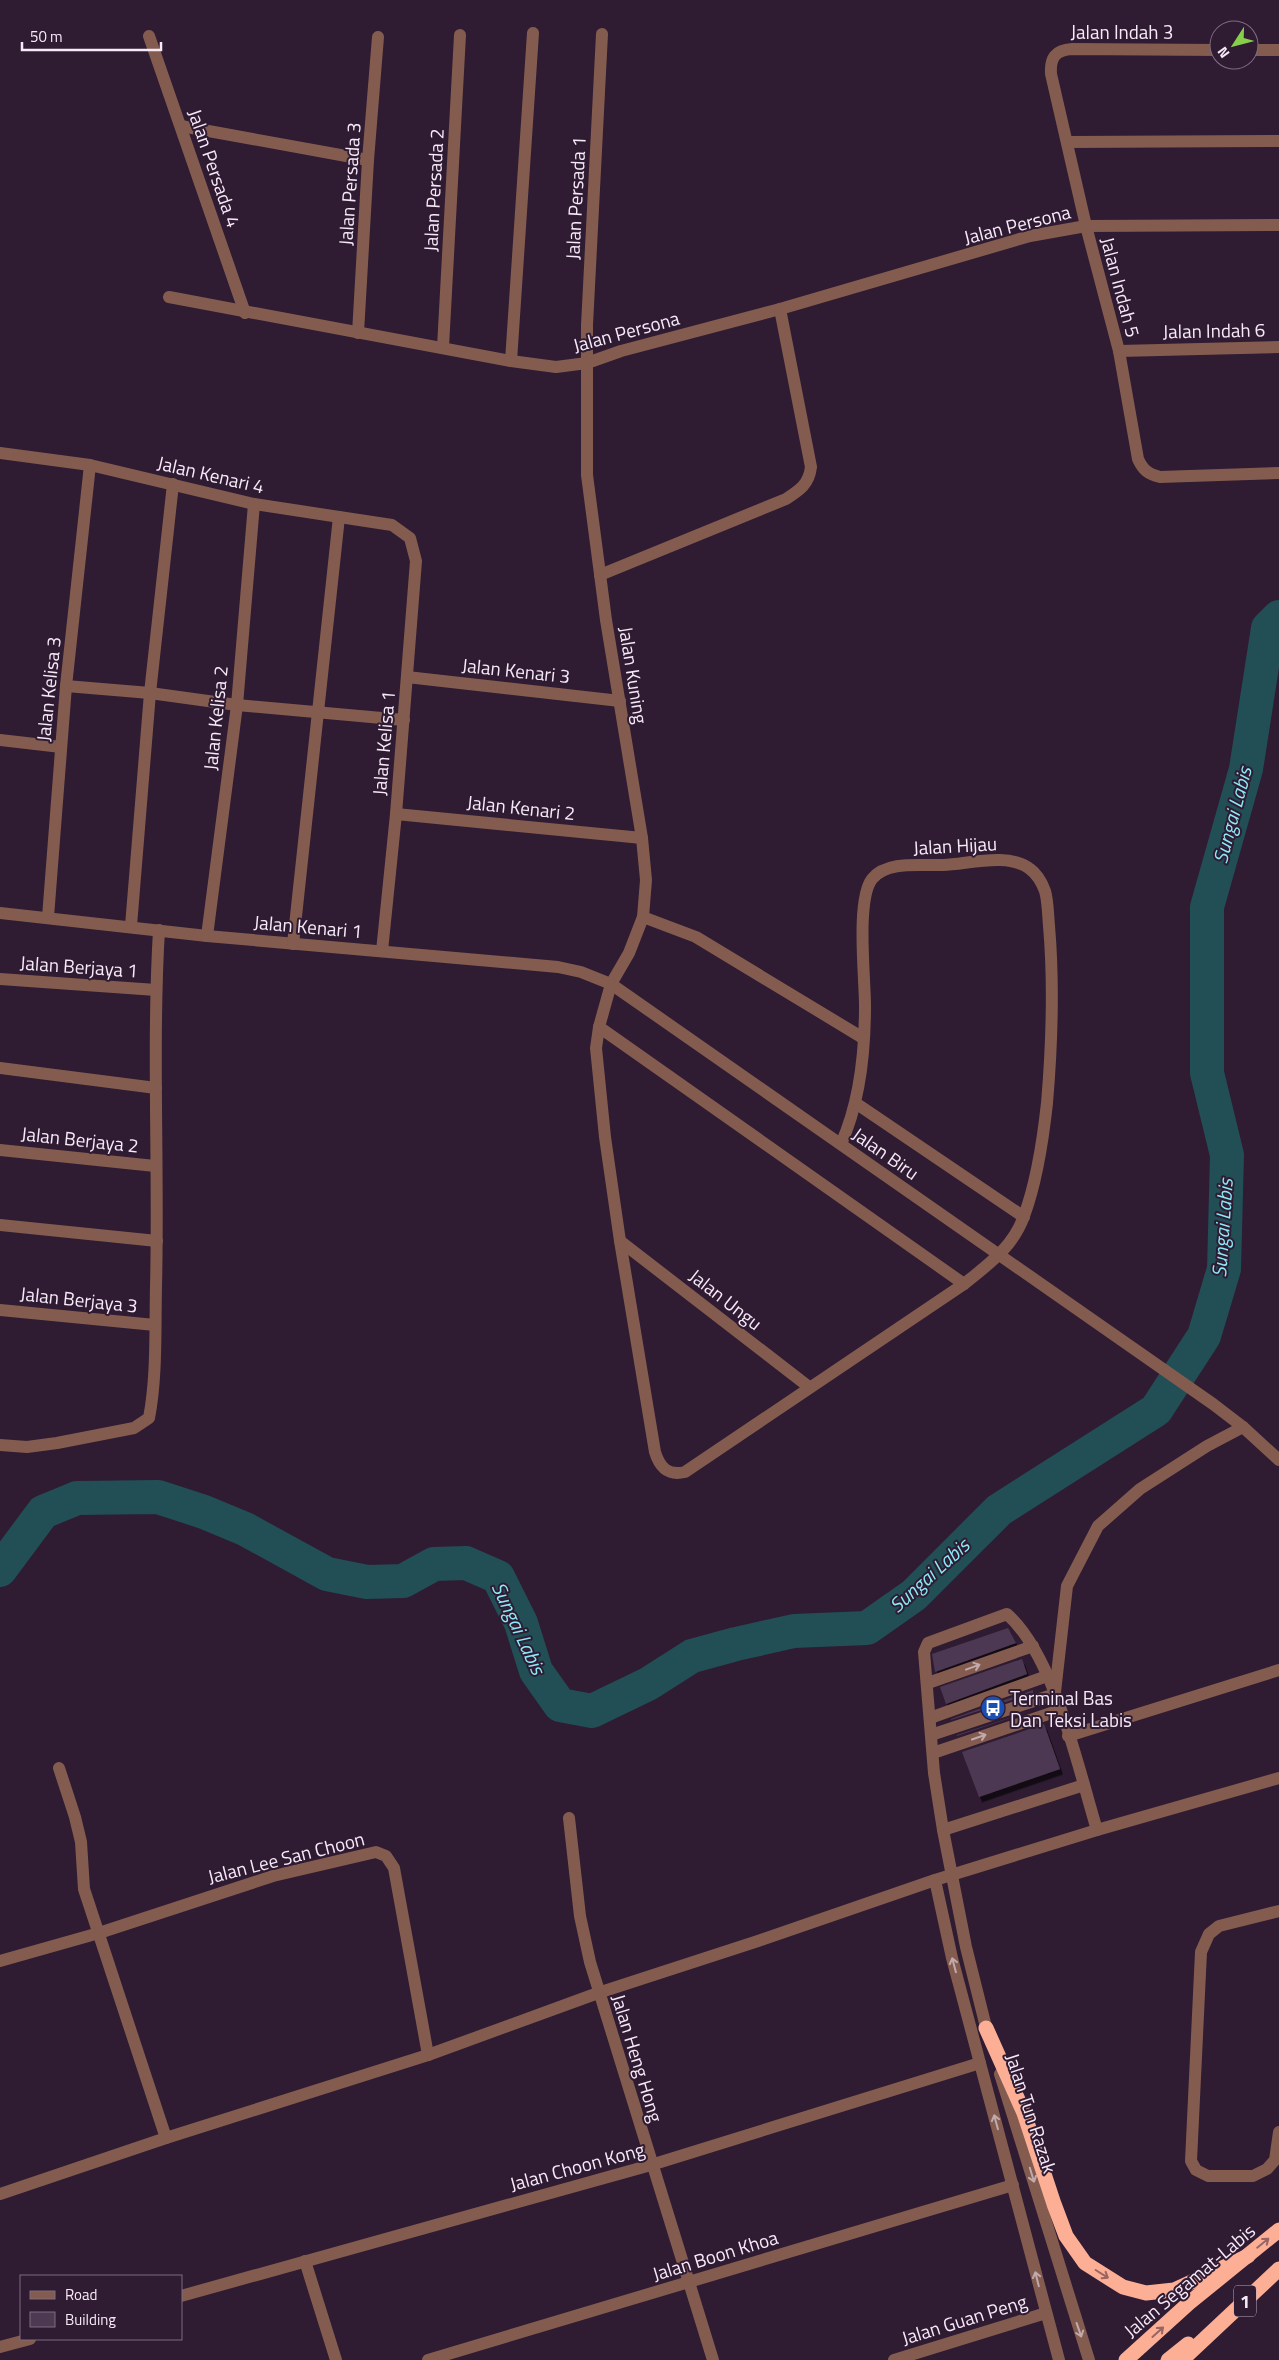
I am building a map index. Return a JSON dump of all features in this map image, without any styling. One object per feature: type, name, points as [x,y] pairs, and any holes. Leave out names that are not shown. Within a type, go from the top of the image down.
[{"type":"highway","points":[[986,2028],[1024,2113],[1066,2236],[1085,2263],[1123,2287],[1146,2293],[1174,2290],[1248,2256]]},
{"type":"highway","name":"Jalan Segamat-Labis","points":[[1126,2360],[1189,2303],[1279,2230]]},
{"type":"highway","name":"1","points":[[1182,2360],[1208,2332],[1279,2269]]},
{"type":"highway","points":[[1168,2360],[1208,2332]]},
{"type":"street","points":[[511,361],[533,33]]},
{"type":"street","name":"Jalan Persada 1","points":[[587,363],[602,34]]},
{"type":"street","name":"Jalan Persada 2","points":[[443,347],[460,35]]},
{"type":"street","name":"Jalan Persada 4","points":[[149,36],[182,126],[245,312]]},
{"type":"street","name":"Jalan Persada 3","points":[[358,333],[368,160],[378,37]]},
{"type":"street","name":"Jalan Indah 3","points":[[1086,226],[1050,74],[1050,64],[1056,52],[1072,49],[1209,50]]},
{"type":"street","points":[[1259,50],[1279,50]]},
{"type":"street","points":[[182,126],[368,160]]},
{"type":"street","points":[[1066,142],[1279,141]]},
{"type":"street","name":"Jalan Indah 5","points":[[1279,225],[1086,226],[1119,351],[1138,459],[1142,469],[1160,477],[1279,473]]},
{"type":"street","name":"Jalan Persona","points":[[169,297],[511,361],[556,367],[587,363],[621,351],[780,309],[1030,236],[1086,226]]},
{"type":"street","points":[[600,574],[786,498],[806,485],[810,478],[811,467],[780,309]]},
{"type":"street","name":"Jalan Indah 6","points":[[1119,351],[1279,347]]},
{"type":"street","name":"Jalan Kuning","points":[[587,363],[587,475],[600,574],[642,838],[646,880],[642,917],[629,952],[610,984],[599,1027],[596,1048],[604,1127],[620,1241]]},
{"type":"street","name":"Jalan Kenari 4","points":[[0,453],[90,465],[254,504],[392,525],[410,538]]},
{"type":"street","name":"Jalan Kelisa 3","points":[[48,917],[66,686],[90,465]]},
{"type":"street","points":[[131,926],[150,693],[173,484]]},
{"type":"street","name":"Jalan Kelisa 2","points":[[207,936],[237,705],[254,504]]},
{"type":"street","points":[[293,944],[339,517]]},
{"type":"street","name":"Jalan Kelisa 1","points":[[382,951],[396,814],[416,561],[410,538]]},
{"type":"street","name":"Jalan Kenari 3","points":[[407,677],[620,701]]},
{"type":"street","points":[[66,686],[150,693],[237,705],[404,720]]},
{"type":"street","points":[[0,740],[61,747]]},
{"type":"street","name":"Jalan Kenari 2","points":[[396,814],[642,838]]},
{"type":"street","name":"Jalan Hijau","points":[[620,1241],[655,1452],[659,1463],[667,1472],[676,1474],[685,1472],[964,1284],[999,1256],[1012,1240],[1024,1217],[1038,1156],[1046,1105],[1050,1053],[1052,958],[1046,892],[1039,879],[1030,869],[1020,863],[1003,860],[890,867],[879,872],[872,879],[863,902],[865,1008],[856,1104],[841,1144]]},
{"type":"street","name":"Jalan Kenari 1","points":[[0,913],[131,926],[207,936],[558,967],[581,972],[610,984]]},
{"type":"street","points":[[642,917],[696,937],[863,1038]]},
{"type":"street","points":[[0,1445],[27,1447],[57,1443],[134,1428],[149,1418],[155,1325],[157,1241],[155,1166],[156,990],[159,930]]},
{"type":"street","name":"Jalan Berjaya 1","points":[[0,979],[156,990]]},
{"type":"street","name":"Jalan Biru","points":[[610,984],[1139,1352],[1243,1427]]},
{"type":"street","points":[[599,1027],[964,1284]]},
{"type":"street","points":[[0,1068],[156,1088]]},
{"type":"street","points":[[856,1104],[1024,1217]]},
{"type":"street","name":"Jalan Berjaya 2","points":[[0,1150],[155,1166]]},
{"type":"street","points":[[0,1225],[157,1241]]},
{"type":"street","name":"Jalan Ungu","points":[[620,1241],[810,1387]]},
{"type":"street","name":"Jalan Berjaya 3","points":[[0,1310],[155,1325]]},
{"type":"street","points":[[1055,1694],[1067,1586],[1098,1526],[1140,1488],[1243,1427],[1279,1460]]},
{"type":"street","name":"Jalan Tun Razak","points":[[1032,1646],[1020,1626],[1007,1614],[928,1643],[924,1652],[928,1683],[932,1753],[951,1875],[986,2028],[1089,2360]]},
{"type":"street","points":[[928,1683],[1032,1646],[1055,1694],[1097,1830]]},
{"type":"street","points":[[1068,1736],[1279,1670]]},
{"type":"street","points":[[930,1718],[1048,1676]]},
{"type":"street","points":[[931,1735],[1055,1694]]},
{"type":"street","points":[[932,1753],[1060,1710]]},
{"type":"street","points":[[60,1768],[76,1817],[81,1842],[84,1890],[166,2138]]},
{"type":"street","points":[[0,2194],[166,2138],[428,2055],[598,1993],[758,1941],[935,1880],[1097,1830],[1279,1778]]},
{"type":"street","points":[[944,1830],[1084,1785]]},
{"type":"street","name":"Jalan Heng Hong","points":[[569,1818],[580,1916],[598,1993],[713,2360]]},
{"type":"street","name":"Jalan Lee San Choon","points":[[0,1961],[99,1933],[273,1876],[376,1852],[386,1856],[394,1868],[428,2055]]},
{"type":"street","name":"Jalan Tun Razak","points":[[935,1880],[952,1958],[1059,2360]]},
{"type":"street","points":[[1279,1911],[1219,1926],[1209,1934],[1200,1952],[1191,2161],[1196,2170],[1208,2176],[1253,2176],[1267,2169],[1275,2160],[1279,2132]]},
{"type":"street","name":"Jalan Choon Kong","points":[[182,2296],[651,2165],[980,2063]]},
{"type":"street","name":"Jalan Boon Khoa","points":[[428,2360],[1013,2185]]},
{"type":"street","points":[[305,2261],[336,2360]]},
{"type":"street","name":"Jalan Guan Peng","points":[[894,2360],[1046,2313]]},
{"type":"street","points":[[0,2347],[26,2340]]},
{"type":"building","points":[[1008,1628],[1016,1643],[935,1672],[932,1654]]},
{"type":"building","points":[[1022,1659],[1027,1674],[946,1704],[940,1687]]},
{"type":"building","points":[[1033,1690],[1033,1693],[951,1720],[951,1719]]},
{"type":"building","points":[[1039,1708],[957,1736],[957,1735]]},
{"type":"building","points":[[1044,1724],[1060,1769],[979,1797],[962,1752]]},
{"type":"waterway","name":"Sungai Labis","points":[[0,1570],[43,1512],[77,1498],[158,1497],[204,1512],[245,1529],[327,1574],[367,1582],[403,1581],[434,1564],[466,1563],[498,1577],[521,1623],[536,1671],[560,1705],[592,1711],[648,1684],[692,1656],[794,1631],[867,1628],[914,1595],[999,1510],[1156,1410],[1204,1336],[1224,1269],[1227,1155],[1207,1073],[1207,907],[1246,769],[1268,628],[1279,617]]},
{"type":"place","name":"Terminal Bas Dan Teksi Labis","points":[[993,1708]]}]
